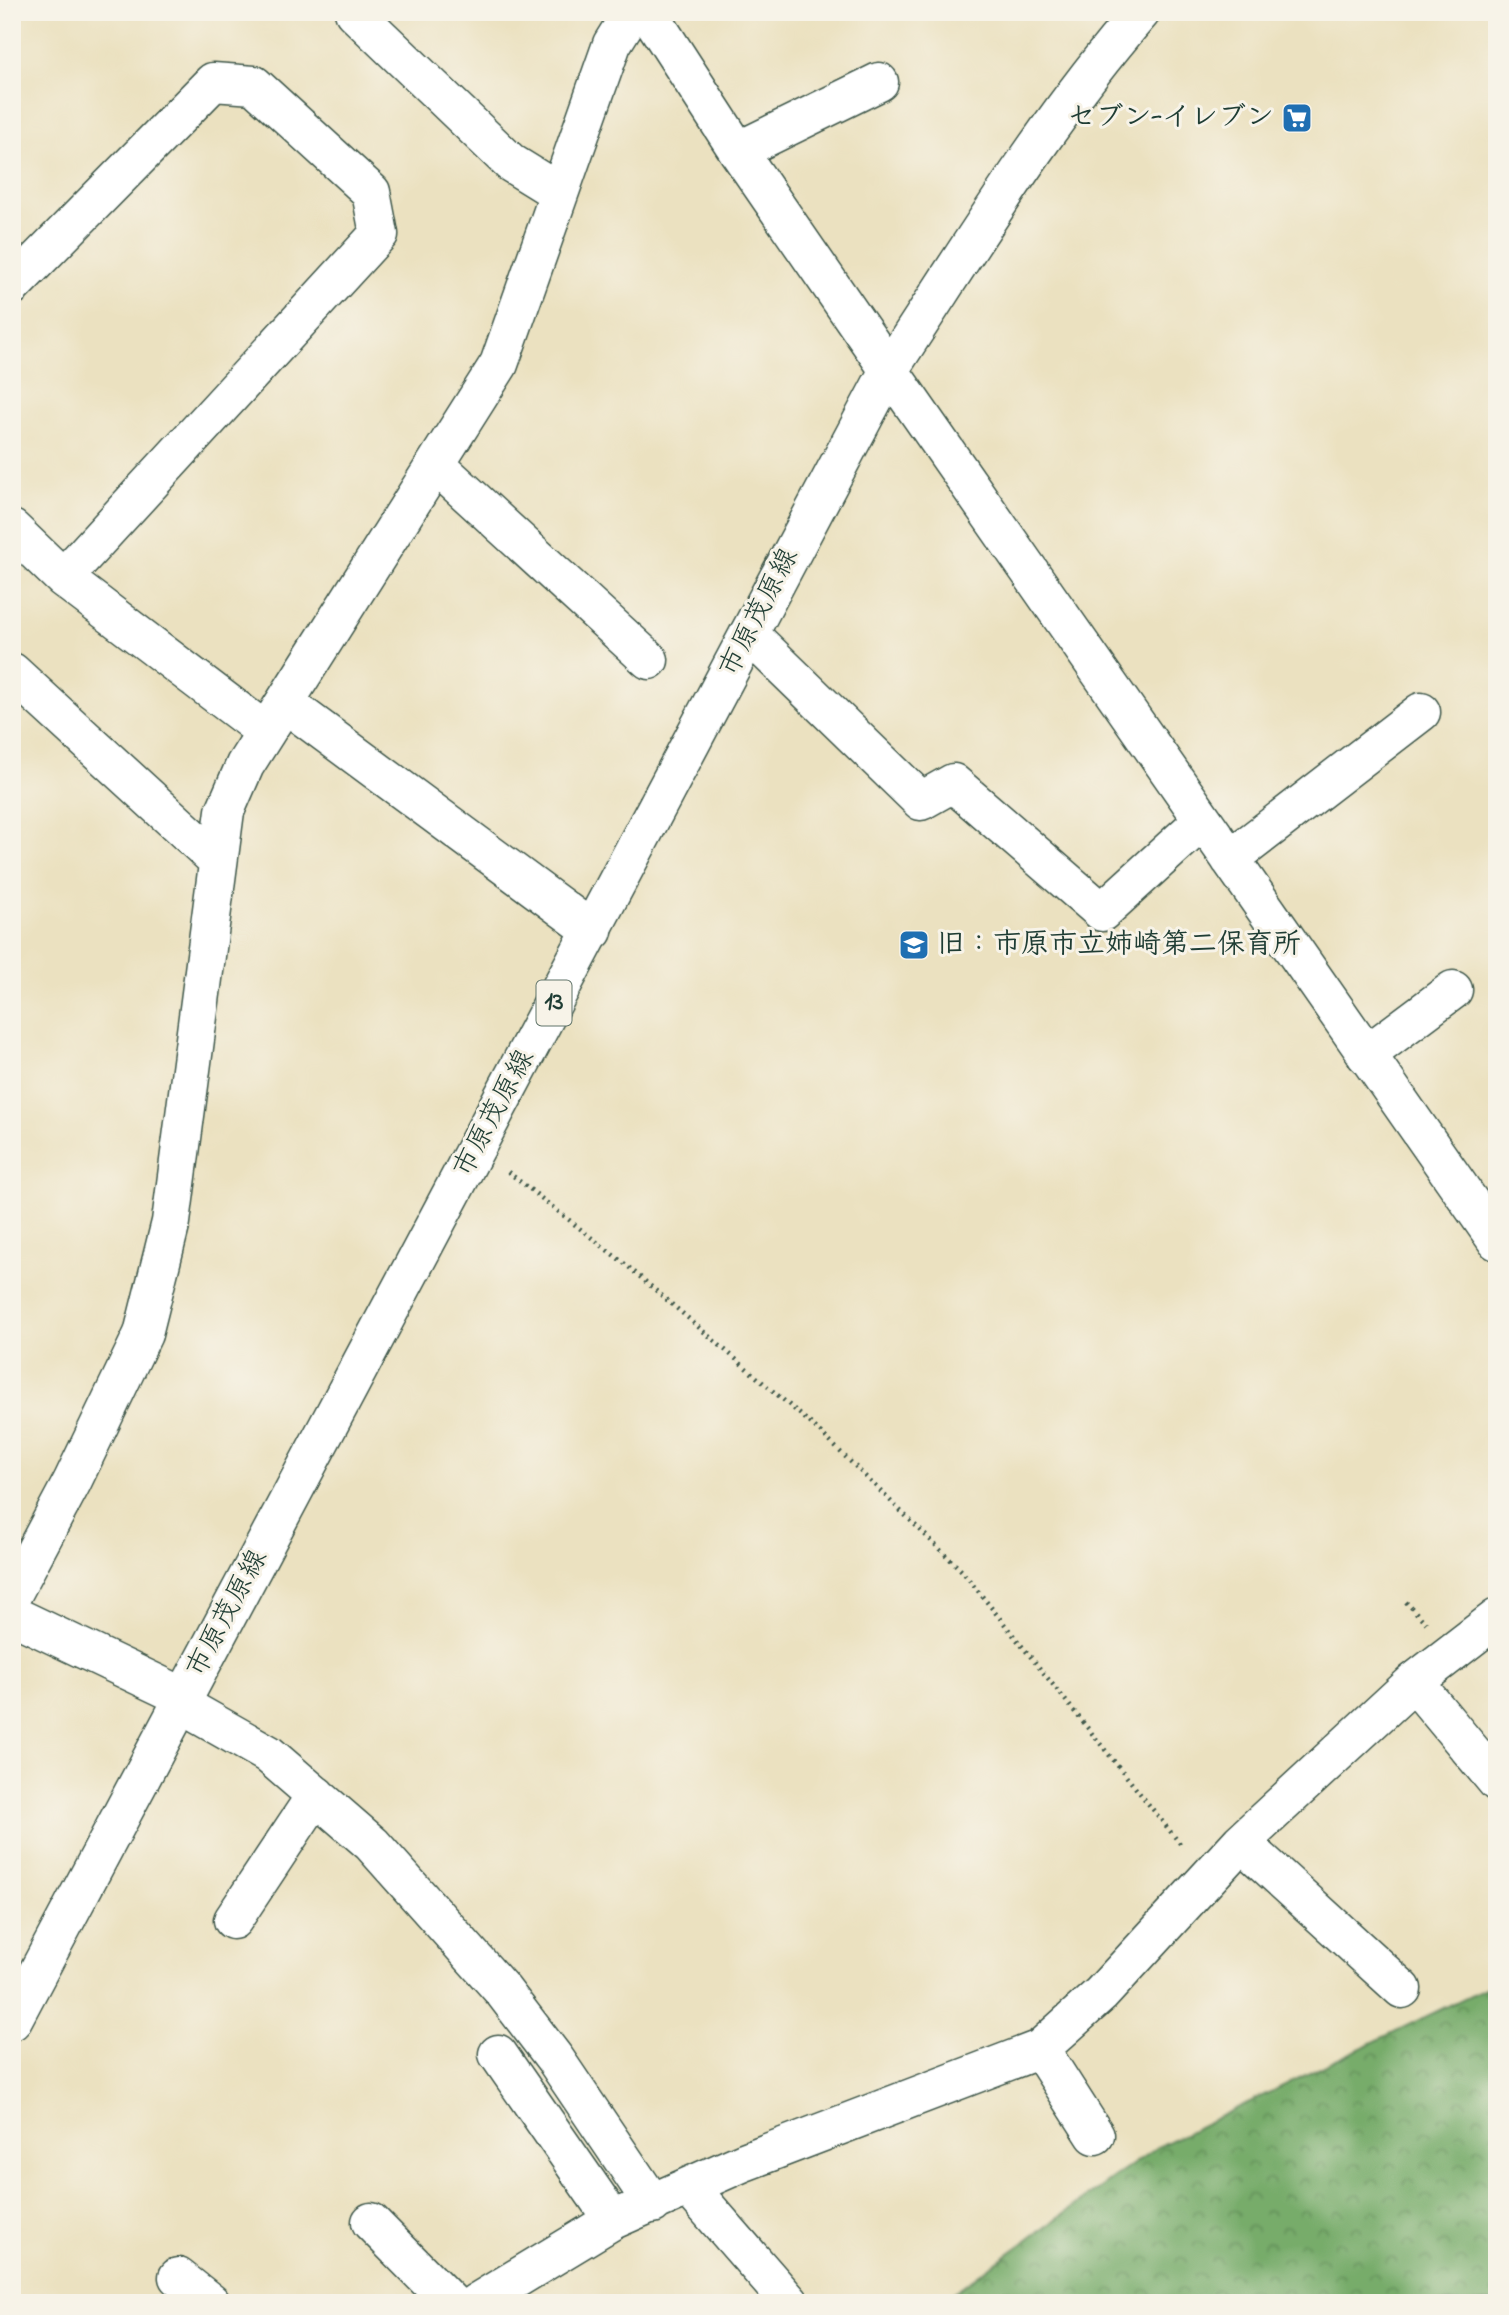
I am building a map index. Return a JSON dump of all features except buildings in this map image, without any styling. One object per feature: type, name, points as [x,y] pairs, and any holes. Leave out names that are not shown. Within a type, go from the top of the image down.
[{"type":"street","points":[[354,12],[511,163],[558,192]]},
{"type":"street","points":[[12,1595],[72,1482],[143,1334],[171,1222],[225,811],[245,765],[499,364],[612,44],[632,12]]},
{"type":"street","points":[[648,12],[738,151],[888,370],[1497,1241]]},
{"type":"street","name":"市原茂原線","points":[[12,2021],[593,931],[888,370],[1010,187],[1068,105],[1140,12]]},
{"type":"street","points":[[12,286],[213,82],[254,85],[371,192],[379,234],[63,578]]},
{"type":"street","points":[[738,151],[879,82]]},
{"type":"street","points":[[436,465],[649,660]]},
{"type":"street","points":[[12,529],[63,578],[593,931]]},
{"type":"street","points":[[749,634],[921,801],[953,783],[1102,912],[1203,820]]},
{"type":"street","points":[[12,672],[218,861]]},
{"type":"street","points":[[1230,859],[1421,712]]},
{"type":"street","points":[[1366,1055],[1453,990]]},
{"type":"street","points":[[12,1615],[182,1700],[268,1754],[372,1844],[503,1991],[555,2059],[653,2204]]},
{"type":"street","points":[[476,2303],[613,2220],[744,2162],[1040,2049],[1101,1994],[1241,1842],[1414,1682],[1497,1618]]},
{"type":"street","points":[[1414,1682],[1497,1782]]},
{"type":"street","points":[[233,1920],[316,1794]]},
{"type":"street","points":[[1241,1842],[1402,1989]]},
{"type":"street","points":[[1040,2049],[1095,2135]]},
{"type":"street","points":[[498,2053],[613,2220]]},
{"type":"street","points":[[689,2187],[790,2303]]},
{"type":"street","points":[[371,2222],[451,2303]]},
{"type":"street","points":[[178,2277],[211,2303]]},
{"type":"path","points":[[477,1148],[625,1264],[816,1428],[962,1571],[1207,1878]]},
{"type":"green space","points":[[1497,1982],[1497,2303],[939,2303],[1157,2147]]},
{"type":"place","name":"セブン-イレブン","points":[[1297,118]]},
{"type":"place","name":"旧：市原市立姉崎第二保育所","points":[[914,945]]}]
